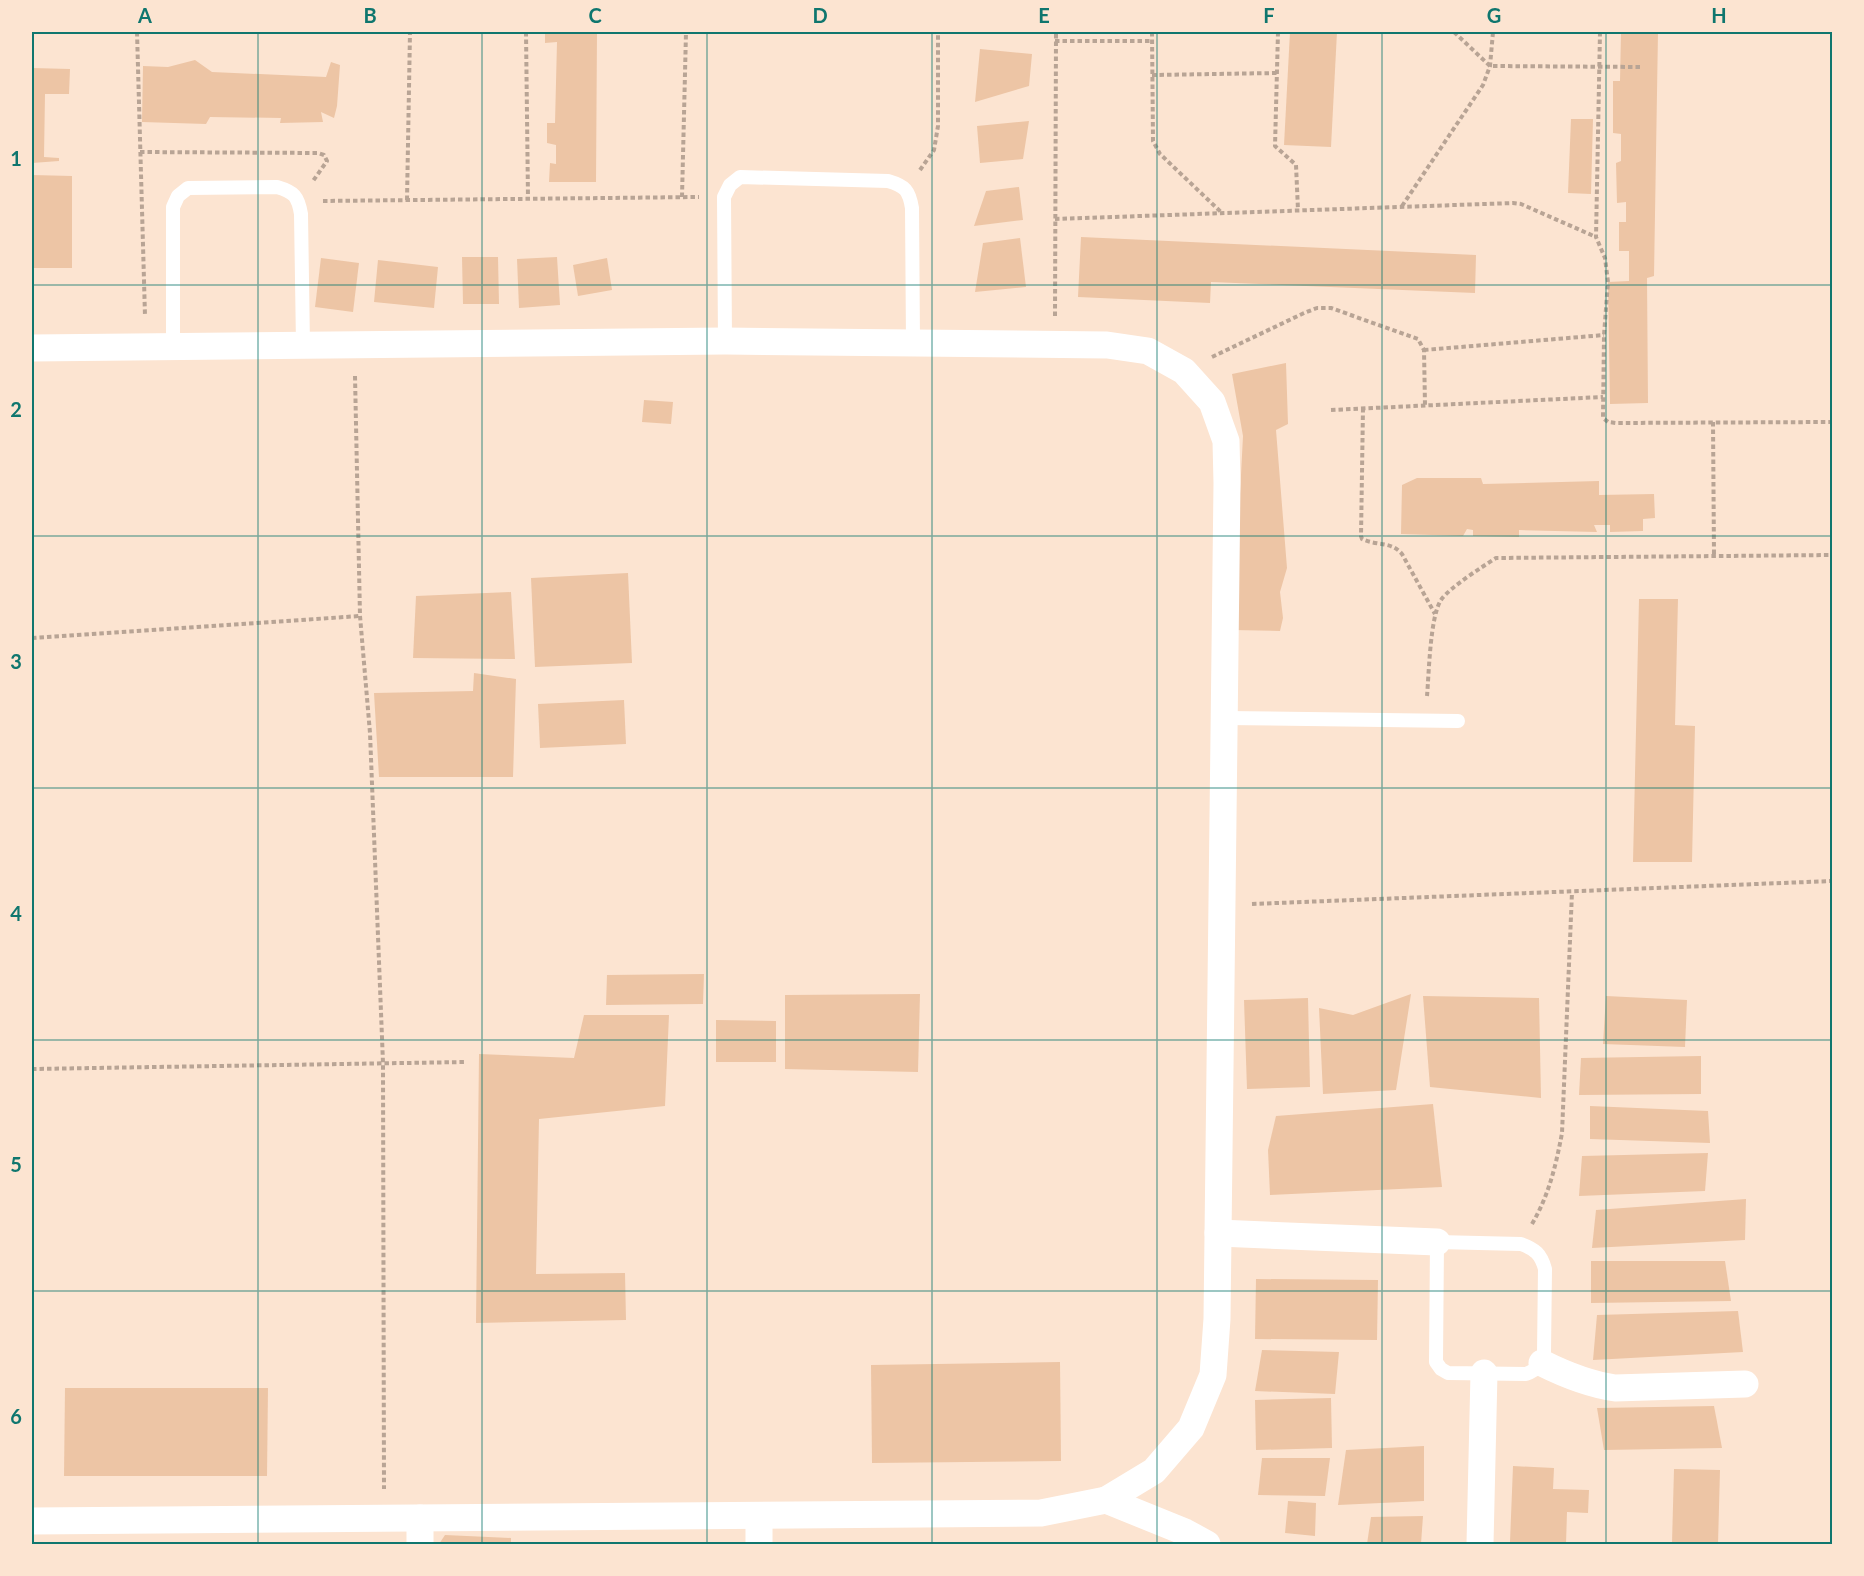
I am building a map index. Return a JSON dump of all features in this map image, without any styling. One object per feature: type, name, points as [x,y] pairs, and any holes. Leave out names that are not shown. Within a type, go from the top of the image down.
[{"type":"street","points":[[32,348],[725,341],[1107,345],[1148,351],[1184,371],[1212,402],[1226,441],[1225,718],[1217,1319],[1213,1375],[1200,1407],[1191,1428],[1155,1471],[1107,1500],[1041,1513],[759,1516],[420,1531],[384,1518],[32,1521]]},
{"type":"street","points":[[1218,1233],[1437,1242]]},
{"type":"street","points":[[1542,1363],[1595,1385],[1615,1388],[1745,1384]]},
{"type":"street","points":[[1480,1545],[1484,1373]]},
{"type":"street","points":[[1107,1500],[1185,1532],[1207,1545]]},
{"type":"street","points":[[759,1516],[759,1545]]},
{"type":"lane","points":[[725,341],[724,197],[730,185],[740,177],[888,181],[901,185],[910,194],[912,208],[913,343]]},
{"type":"lane","points":[[173,347],[173,207],[178,196],[188,188],[277,187],[290,191],[299,201],[303,345]]},
{"type":"lane","points":[[1225,718],[1458,721]]},
{"type":"lane","points":[[1437,1242],[1521,1244],[1533,1248],[1541,1257],[1545,1269],[1544,1353],[1542,1363],[1535,1371],[1526,1374],[1448,1373],[1441,1370],[1436,1362],[1437,1242]]},
{"type":"path","points":[[137,32],[146,347]]},
{"type":"path","points":[[407,200],[410,32]]},
{"type":"path","points":[[526,32],[528,198]]},
{"type":"path","points":[[682,197],[686,32]]},
{"type":"path","points":[[901,185],[920,170],[934,150],[938,126],[938,32]]},
{"type":"path","points":[[1055,345],[1056,32]]},
{"type":"path","points":[[1152,32],[1153,141],[1160,154],[1223,213]]},
{"type":"path","points":[[1278,32],[1275,146],[1296,165],[1298,210]]},
{"type":"path","points":[[1454,32],[1490,66],[1641,67]]},
{"type":"path","points":[[1402,207],[1483,85],[1490,66],[1493,32]]},
{"type":"path","points":[[1600,32],[1596,237],[1605,258],[1608,282],[1604,335],[1603,418],[1608,422],[1833,422]]},
{"type":"path","points":[[1055,41],[1152,41]]},
{"type":"path","points":[[1152,75],[1277,73]]},
{"type":"path","points":[[299,201],[724,197]]},
{"type":"path","points":[[1055,219],[1513,202],[1596,237]]},
{"type":"path","points":[[1184,371],[1304,313],[1331,308],[1418,339],[1424,350],[1425,405]]},
{"type":"path","points":[[1424,350],[1604,335]]},
{"type":"path","points":[[355,345],[360,616],[370,734],[383,1063],[384,1518]]},
{"type":"path","points":[[1331,410],[1603,397]]},
{"type":"path","points":[[1363,408],[1362,539],[1369,542],[1386,543],[1398,548],[1435,614]]},
{"type":"path","points":[[1713,422],[1714,556]]},
{"type":"path","points":[[1425,721],[1435,614],[1442,599],[1477,570],[1496,558],[1833,555]]},
{"type":"path","points":[[32,638],[360,616]]},
{"type":"path","points":[[1222,905],[1833,881]]},
{"type":"path","points":[[1521,1244],[1540,1210],[1555,1172],[1562,1133],[1572,892]]},
{"type":"path","points":[[32,1068],[466,1062]]},
{"type":"building","points":[[545,32],[597,32],[596,182],[549,182],[550,163],[556,164],[556,145],[547,143],[547,123],[555,123],[557,42],[545,43]]},
{"type":"building","points":[[1290,32],[1337,32],[1331,147],[1284,145]]},
{"type":"building","points":[[1621,32],[1658,32],[1654,276],[1647,278],[1648,403],[1610,404],[1608,282],[1629,281],[1629,251],[1619,251],[1619,222],[1626,222],[1626,202],[1617,203],[1616,163],[1621,161],[1621,134],[1613,133],[1613,81],[1620,81]]},
{"type":"building","points":[[980,49],[1032,54],[1029,86],[975,102]]},
{"type":"building","points":[[195,60],[212,72],[326,77],[331,62],[340,65],[334,118],[321,112],[323,122],[280,123],[281,118],[210,117],[206,124],[142,122],[143,66],[168,67]]},
{"type":"building","points":[[32,68],[70,69],[69,94],[45,94],[44,157],[59,158],[59,161],[32,163]]},
{"type":"building","points":[[1571,119],[1593,119],[1591,194],[1568,193]]},
{"type":"building","points":[[1029,121],[1023,159],[980,163],[977,126]]},
{"type":"building","points":[[32,175],[72,176],[72,268],[32,268]]},
{"type":"building","points":[[1019,187],[1023,220],[974,226],[986,191]]},
{"type":"building","points":[[1081,237],[1476,255],[1475,293],[1211,282],[1210,303],[1078,297]]},
{"type":"building","points":[[1020,238],[1026,287],[975,292],[983,243]]},
{"type":"building","points":[[462,257],[498,257],[499,304],[463,304]]},
{"type":"building","points":[[557,257],[560,305],[519,308],[517,259]]},
{"type":"building","points":[[321,258],[359,263],[353,312],[315,307]]},
{"type":"building","points":[[607,258],[612,290],[578,296],[573,265]]},
{"type":"building","points":[[378,260],[438,267],[434,308],[374,302]]},
{"type":"building","points":[[1286,363],[1288,424],[1276,430],[1287,568],[1280,592],[1283,618],[1280,631],[1233,630],[1243,436],[1232,374]]},
{"type":"building","points":[[644,400],[673,402],[671,424],[642,422]]},
{"type":"building","points":[[1417,478],[1481,478],[1483,484],[1599,481],[1599,495],[1654,494],[1655,518],[1643,519],[1643,531],[1610,532],[1610,525],[1594,525],[1597,532],[1519,530],[1519,537],[1473,536],[1473,530],[1467,529],[1463,536],[1401,534],[1402,485]]},
{"type":"building","points":[[628,573],[632,663],[535,667],[531,578]]},
{"type":"building","points":[[511,592],[515,659],[413,658],[416,596]]},
{"type":"building","points":[[1639,599],[1678,599],[1675,725],[1695,726],[1692,862],[1633,862]]},
{"type":"building","points":[[474,673],[516,679],[513,777],[379,777],[374,693],[473,691]]},
{"type":"building","points":[[624,700],[626,744],[540,748],[538,704]]},
{"type":"building","points":[[704,974],[703,1004],[606,1005],[607,975]]},
{"type":"building","points":[[920,994],[918,1072],[785,1069],[785,995]]},
{"type":"building","points":[[1411,994],[1396,1090],[1323,1094],[1319,1008],[1353,1015]]},
{"type":"building","points":[[1423,996],[1539,998],[1541,1098],[1430,1087]]},
{"type":"building","points":[[1606,996],[1687,1000],[1685,1047],[1603,1044]]},
{"type":"building","points":[[1308,998],[1310,1087],[1247,1089],[1244,1000]]},
{"type":"building","points":[[584,1015],[669,1015],[665,1106],[539,1119],[536,1274],[625,1273],[626,1320],[476,1323],[479,1054],[574,1058]]},
{"type":"building","points":[[716,1020],[776,1021],[776,1062],[716,1062]]},
{"type":"building","points":[[1701,1056],[1701,1094],[1579,1095],[1581,1058]]},
{"type":"building","points":[[1433,1104],[1442,1187],[1270,1195],[1268,1150],[1276,1116]]},
{"type":"building","points":[[1590,1106],[1708,1111],[1710,1143],[1590,1139]]},
{"type":"building","points":[[1708,1153],[1705,1191],[1579,1196],[1582,1156]]},
{"type":"building","points":[[1746,1199],[1745,1240],[1592,1248],[1596,1210]]},
{"type":"building","points":[[1591,1261],[1725,1261],[1731,1301],[1591,1303]]},
{"type":"building","points":[[1256,1279],[1378,1280],[1377,1340],[1255,1339]]},
{"type":"building","points":[[1738,1311],[1743,1352],[1593,1360],[1597,1315]]},
{"type":"building","points":[[1262,1350],[1339,1352],[1335,1394],[1255,1391]]},
{"type":"building","points":[[1060,1362],[1061,1461],[872,1463],[871,1365]]},
{"type":"building","points":[[65,1388],[268,1388],[267,1476],[64,1476]]},
{"type":"building","points":[[1331,1398],[1332,1448],[1256,1450],[1255,1400]]},
{"type":"building","points":[[1714,1406],[1722,1448],[1604,1450],[1597,1408]]},
{"type":"building","points":[[1424,1446],[1424,1501],[1338,1505],[1346,1450]]},
{"type":"building","points":[[1262,1458],[1330,1458],[1325,1496],[1258,1495]]},
{"type":"building","points":[[1513,1466],[1554,1468],[1553,1489],[1589,1490],[1588,1513],[1567,1512],[1566,1544],[1510,1542]]},
{"type":"building","points":[[1674,1469],[1720,1470],[1718,1544],[1672,1543]]},
{"type":"building","points":[[1288,1501],[1316,1503],[1315,1536],[1285,1533]]},
{"type":"building","points":[[1423,1516],[1421,1544],[1367,1544],[1371,1517]]},
{"type":"building","points":[[445,1535],[511,1538],[511,1544],[439,1544]]}]
